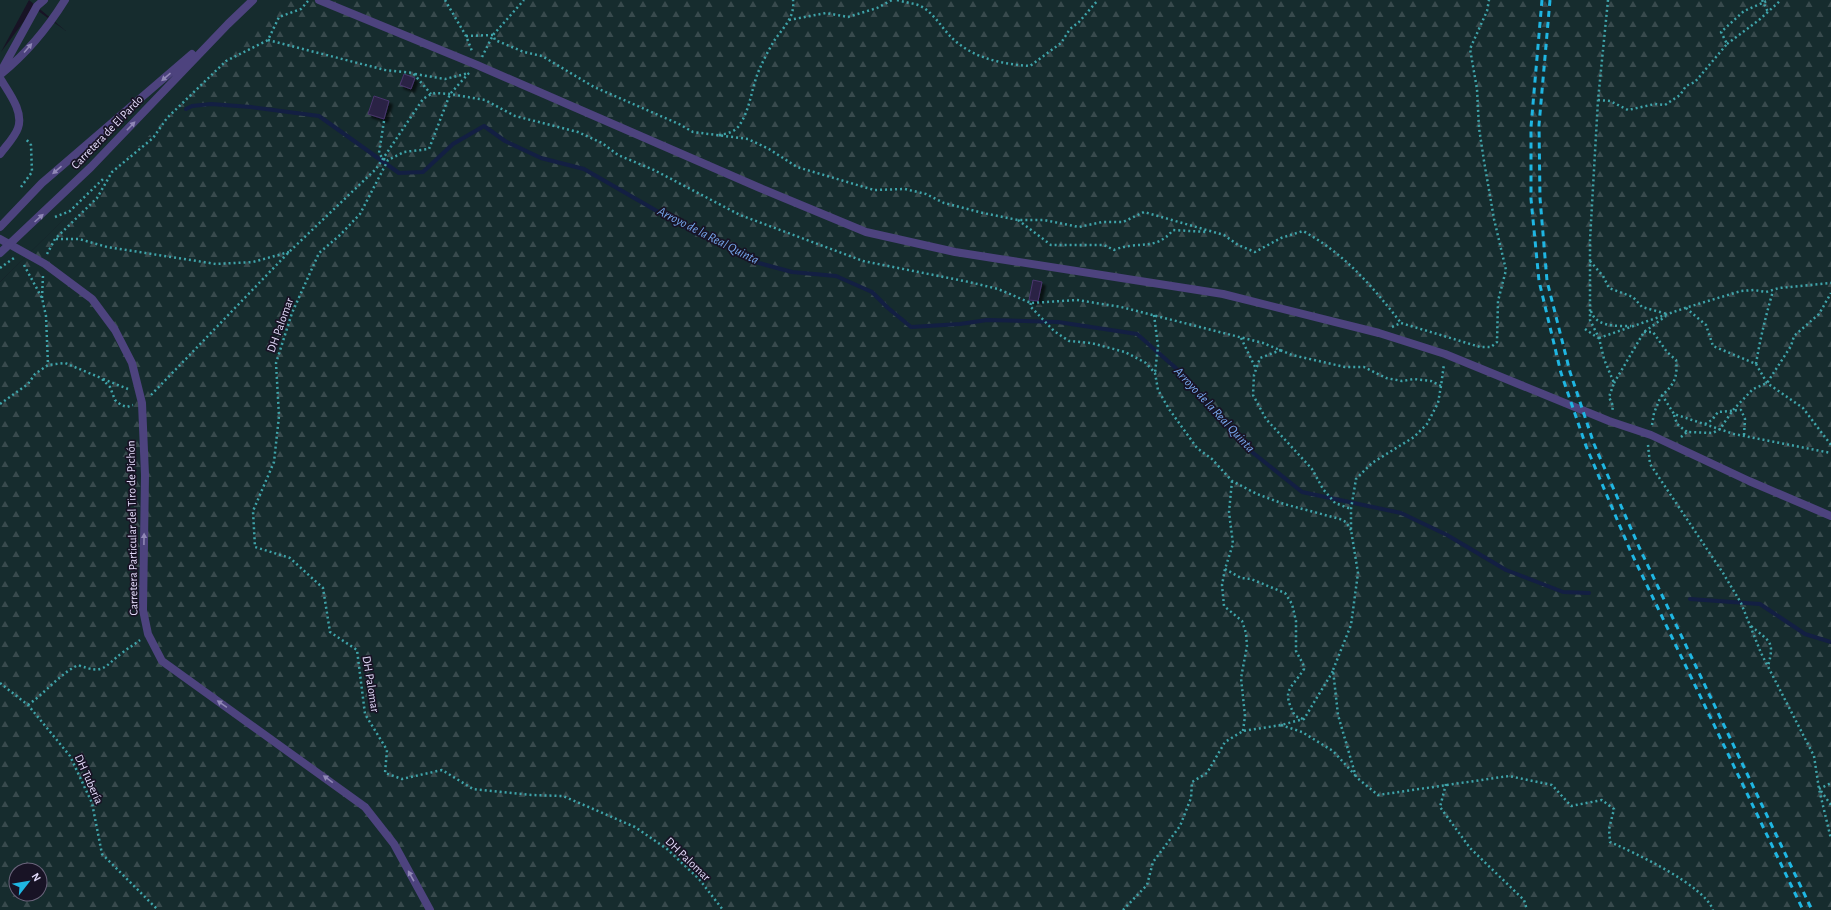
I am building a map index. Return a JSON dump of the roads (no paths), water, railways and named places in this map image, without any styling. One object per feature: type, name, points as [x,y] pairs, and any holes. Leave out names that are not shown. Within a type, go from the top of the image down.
[{"type":"street","points":[[0,74],[37,6],[44,0]]},
{"type":"street","points":[[0,74],[20,59],[53,20],[65,0]]},
{"type":"street","name":"Carretera de El Pardo","points":[[0,253],[91,167],[228,24],[253,0]]},
{"type":"street","points":[[319,0],[477,65],[760,188],[866,232],[955,252],[1223,294],[1379,332],[1445,354],[1650,438],[1676,446],[1749,481],[1831,516]]},
{"type":"street","name":"Carretera de El Pardo","points":[[0,227],[42,183],[228,24]]},
{"type":"street","points":[[0,78],[16,105],[20,120],[18,129],[0,154]]},
{"type":"street","name":"Carretera Particular del Tiro de Pichón","points":[[0,239],[45,264],[92,299],[115,330],[132,363],[142,403],[145,475],[143,610],[148,634],[162,661],[365,806],[394,844],[430,910]]},
{"type":"waterway","name":"Arroyo de la Real Quinta","points":[[186,109],[192,106],[211,104],[251,107],[319,116],[399,173],[423,172],[453,144],[484,126],[505,141],[541,158],[584,169],[695,233],[738,252],[755,262],[792,272],[836,276],[872,292],[888,308],[911,327],[960,324],[987,320],[1058,322],[1137,334],[1186,377],[1209,407],[1252,452],[1302,492],[1401,513],[1447,535],[1506,570],[1563,592],[1589,593]]},
{"type":"waterway","name":"Arroyo de la Real Quinta","points":[[1690,599],[1760,604],[1805,634],[1831,642]]},
{"type":"railway","points":[[1542,0],[1531,127],[1531,199],[1539,281],[1561,373],[1586,446],[1630,550],[1803,910]]},
{"type":"railway","points":[[1550,0],[1539,125],[1540,198],[1547,281],[1570,372],[1594,444],[1639,547],[1812,910]]}]
